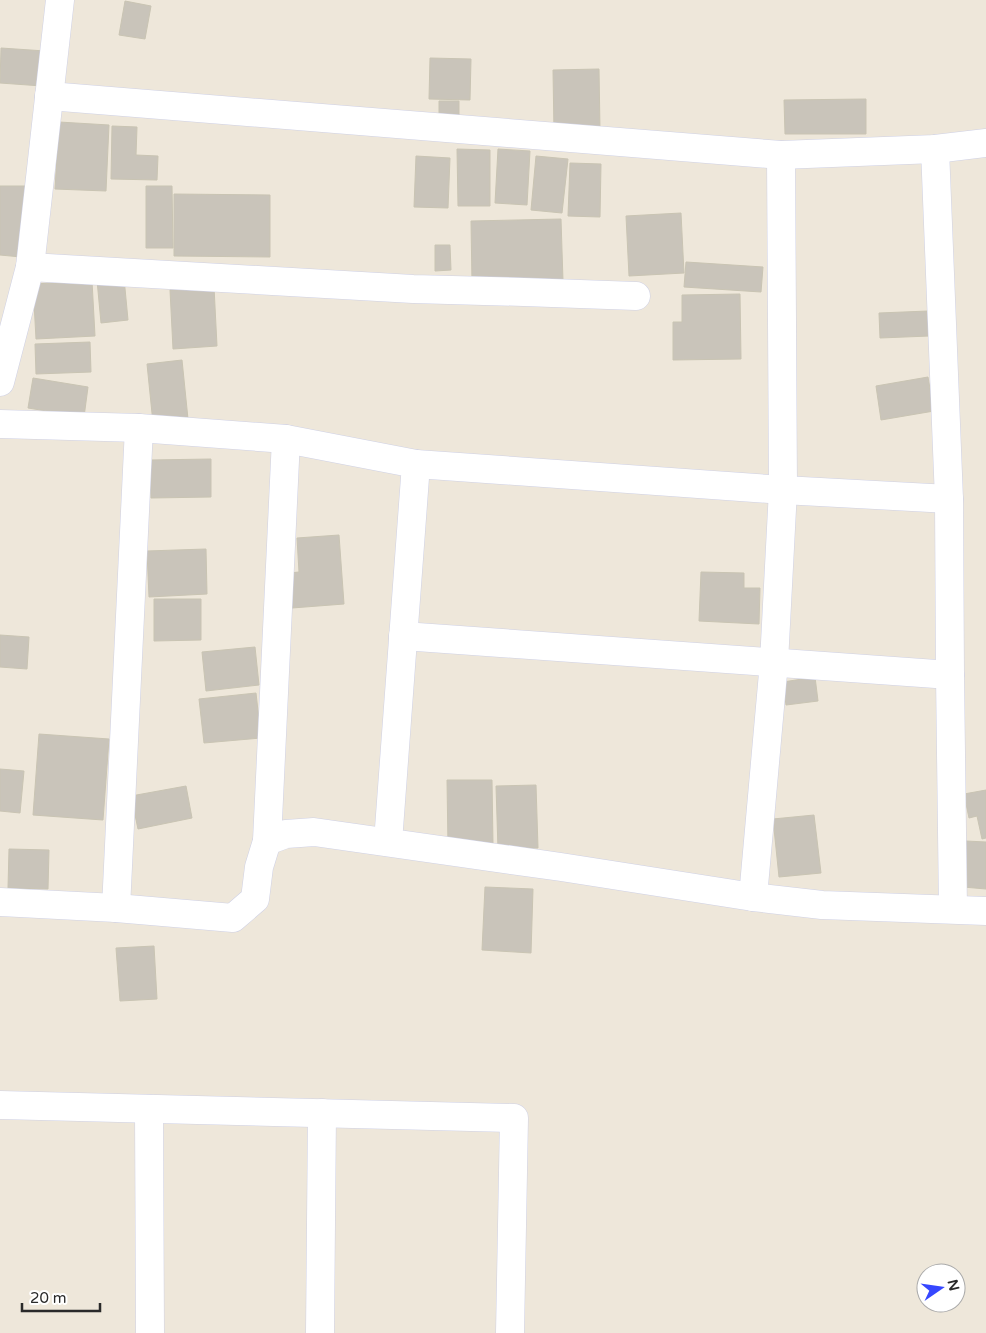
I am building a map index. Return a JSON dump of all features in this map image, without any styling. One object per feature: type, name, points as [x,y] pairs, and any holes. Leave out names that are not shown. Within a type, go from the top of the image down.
[{"type":"street","points":[[0,382],[30,267],[60,0]]},
{"type":"street","points":[[50,96],[781,155],[936,149],[986,143]]},
{"type":"street","points":[[936,149],[949,499],[953,909]]},
{"type":"street","points":[[752,898],[774,662],[783,490],[781,155]]},
{"type":"street","points":[[30,267],[413,289],[636,296]]},
{"type":"street","points":[[0,424],[139,428],[286,440],[416,464],[783,490],[949,499]]},
{"type":"street","points":[[116,908],[139,428]]},
{"type":"street","points":[[0,902],[116,908],[233,918],[256,899],[259,867],[267,841],[286,440]]},
{"type":"street","points":[[388,842],[416,464]]},
{"type":"street","points":[[403,636],[950,675]]},
{"type":"street","points":[[267,841],[286,834],[314,832],[561,866],[752,898],[822,905],[986,911]]},
{"type":"street","points":[[0,1105],[514,1118],[510,1333]]},
{"type":"street","points":[[149,1109],[150,1333]]},
{"type":"street","points":[[320,1333],[322,1113]]},
{"type":"building","points":[[125,1],[151,6],[145,39],[119,35]]},
{"type":"building","points":[[1,48],[45,51],[42,86],[0,83]]},
{"type":"building","points":[[430,58],[471,59],[470,100],[429,99]]},
{"type":"building","points":[[599,69],[600,131],[554,132],[553,70]]},
{"type":"building","points":[[866,99],[866,134],[785,134],[784,100]]},
{"type":"building","points":[[439,101],[459,101],[459,115],[439,116]]},
{"type":"building","points":[[59,122],[109,125],[106,191],[55,189]]},
{"type":"building","points":[[112,126],[137,127],[136,155],[158,156],[157,180],[111,179]]},
{"type":"building","points":[[457,149],[490,150],[490,206],[458,206]]},
{"type":"building","points":[[498,149],[530,151],[527,205],[495,203]]},
{"type":"building","points":[[416,156],[450,158],[448,208],[414,207]]},
{"type":"building","points":[[536,156],[568,159],[562,213],[531,210]]},
{"type":"building","points":[[570,163],[601,164],[600,217],[568,216]]},
{"type":"building","points":[[0,186],[25,186],[21,257],[0,255]]},
{"type":"building","points":[[146,186],[172,186],[173,248],[146,248]]},
{"type":"building","points":[[174,194],[270,195],[270,257],[174,256]]},
{"type":"building","points":[[681,213],[684,273],[629,276],[626,216]]},
{"type":"building","points":[[561,219],[563,281],[472,283],[471,221]]},
{"type":"building","points":[[435,245],[450,245],[451,270],[435,271]]},
{"type":"building","points":[[686,262],[763,267],[761,292],[684,287]]},
{"type":"building","points":[[124,278],[128,320],[101,323],[97,280]]},
{"type":"building","points":[[92,281],[95,336],[36,339],[33,284]]},
{"type":"building","points":[[214,287],[217,346],[173,349],[170,290]]},
{"type":"building","points":[[740,294],[741,359],[673,360],[673,322],[682,322],[682,295]]},
{"type":"building","points":[[928,311],[929,336],[880,338],[879,313]]},
{"type":"building","points":[[90,342],[91,372],[36,374],[35,344]]},
{"type":"building","points":[[182,360],[188,419],[153,423],[147,364]]},
{"type":"building","points":[[928,377],[934,411],[881,420],[876,386]]},
{"type":"building","points":[[33,378],[88,387],[84,417],[28,408]]},
{"type":"building","points":[[211,459],[211,497],[151,498],[150,460]]},
{"type":"building","points":[[339,535],[344,604],[292,608],[289,573],[299,572],[297,538]]},
{"type":"building","points":[[206,549],[207,594],[149,597],[147,551]]},
{"type":"building","points":[[701,572],[744,573],[744,588],[760,588],[759,624],[699,621]]},
{"type":"building","points":[[154,599],[201,599],[201,640],[154,641]]},
{"type":"building","points":[[0,635],[29,637],[27,669],[0,667]]},
{"type":"building","points":[[255,647],[259,685],[206,691],[202,652]]},
{"type":"building","points":[[815,677],[818,701],[786,705],[783,682]]},
{"type":"building","points":[[256,693],[261,738],[204,743],[199,699]]},
{"type":"building","points":[[39,734],[109,739],[103,820],[33,815]]},
{"type":"building","points":[[0,769],[24,771],[20,813],[0,811]]},
{"type":"building","points":[[447,780],[492,780],[493,845],[448,846]]},
{"type":"building","points":[[536,785],[538,848],[498,849],[496,786]]},
{"type":"building","points":[[186,786],[192,818],[138,829],[131,796]]},
{"type":"building","points":[[986,790],[986,838],[982,839],[977,816],[969,818],[964,794]]},
{"type":"building","points":[[814,815],[821,873],[779,877],[773,819]]},
{"type":"building","points":[[966,841],[986,842],[986,889],[963,887]]},
{"type":"building","points":[[9,849],[49,850],[48,889],[8,888]]},
{"type":"building","points":[[485,887],[533,889],[531,953],[482,950]]},
{"type":"building","points":[[154,946],[157,999],[120,1001],[116,948]]}]
